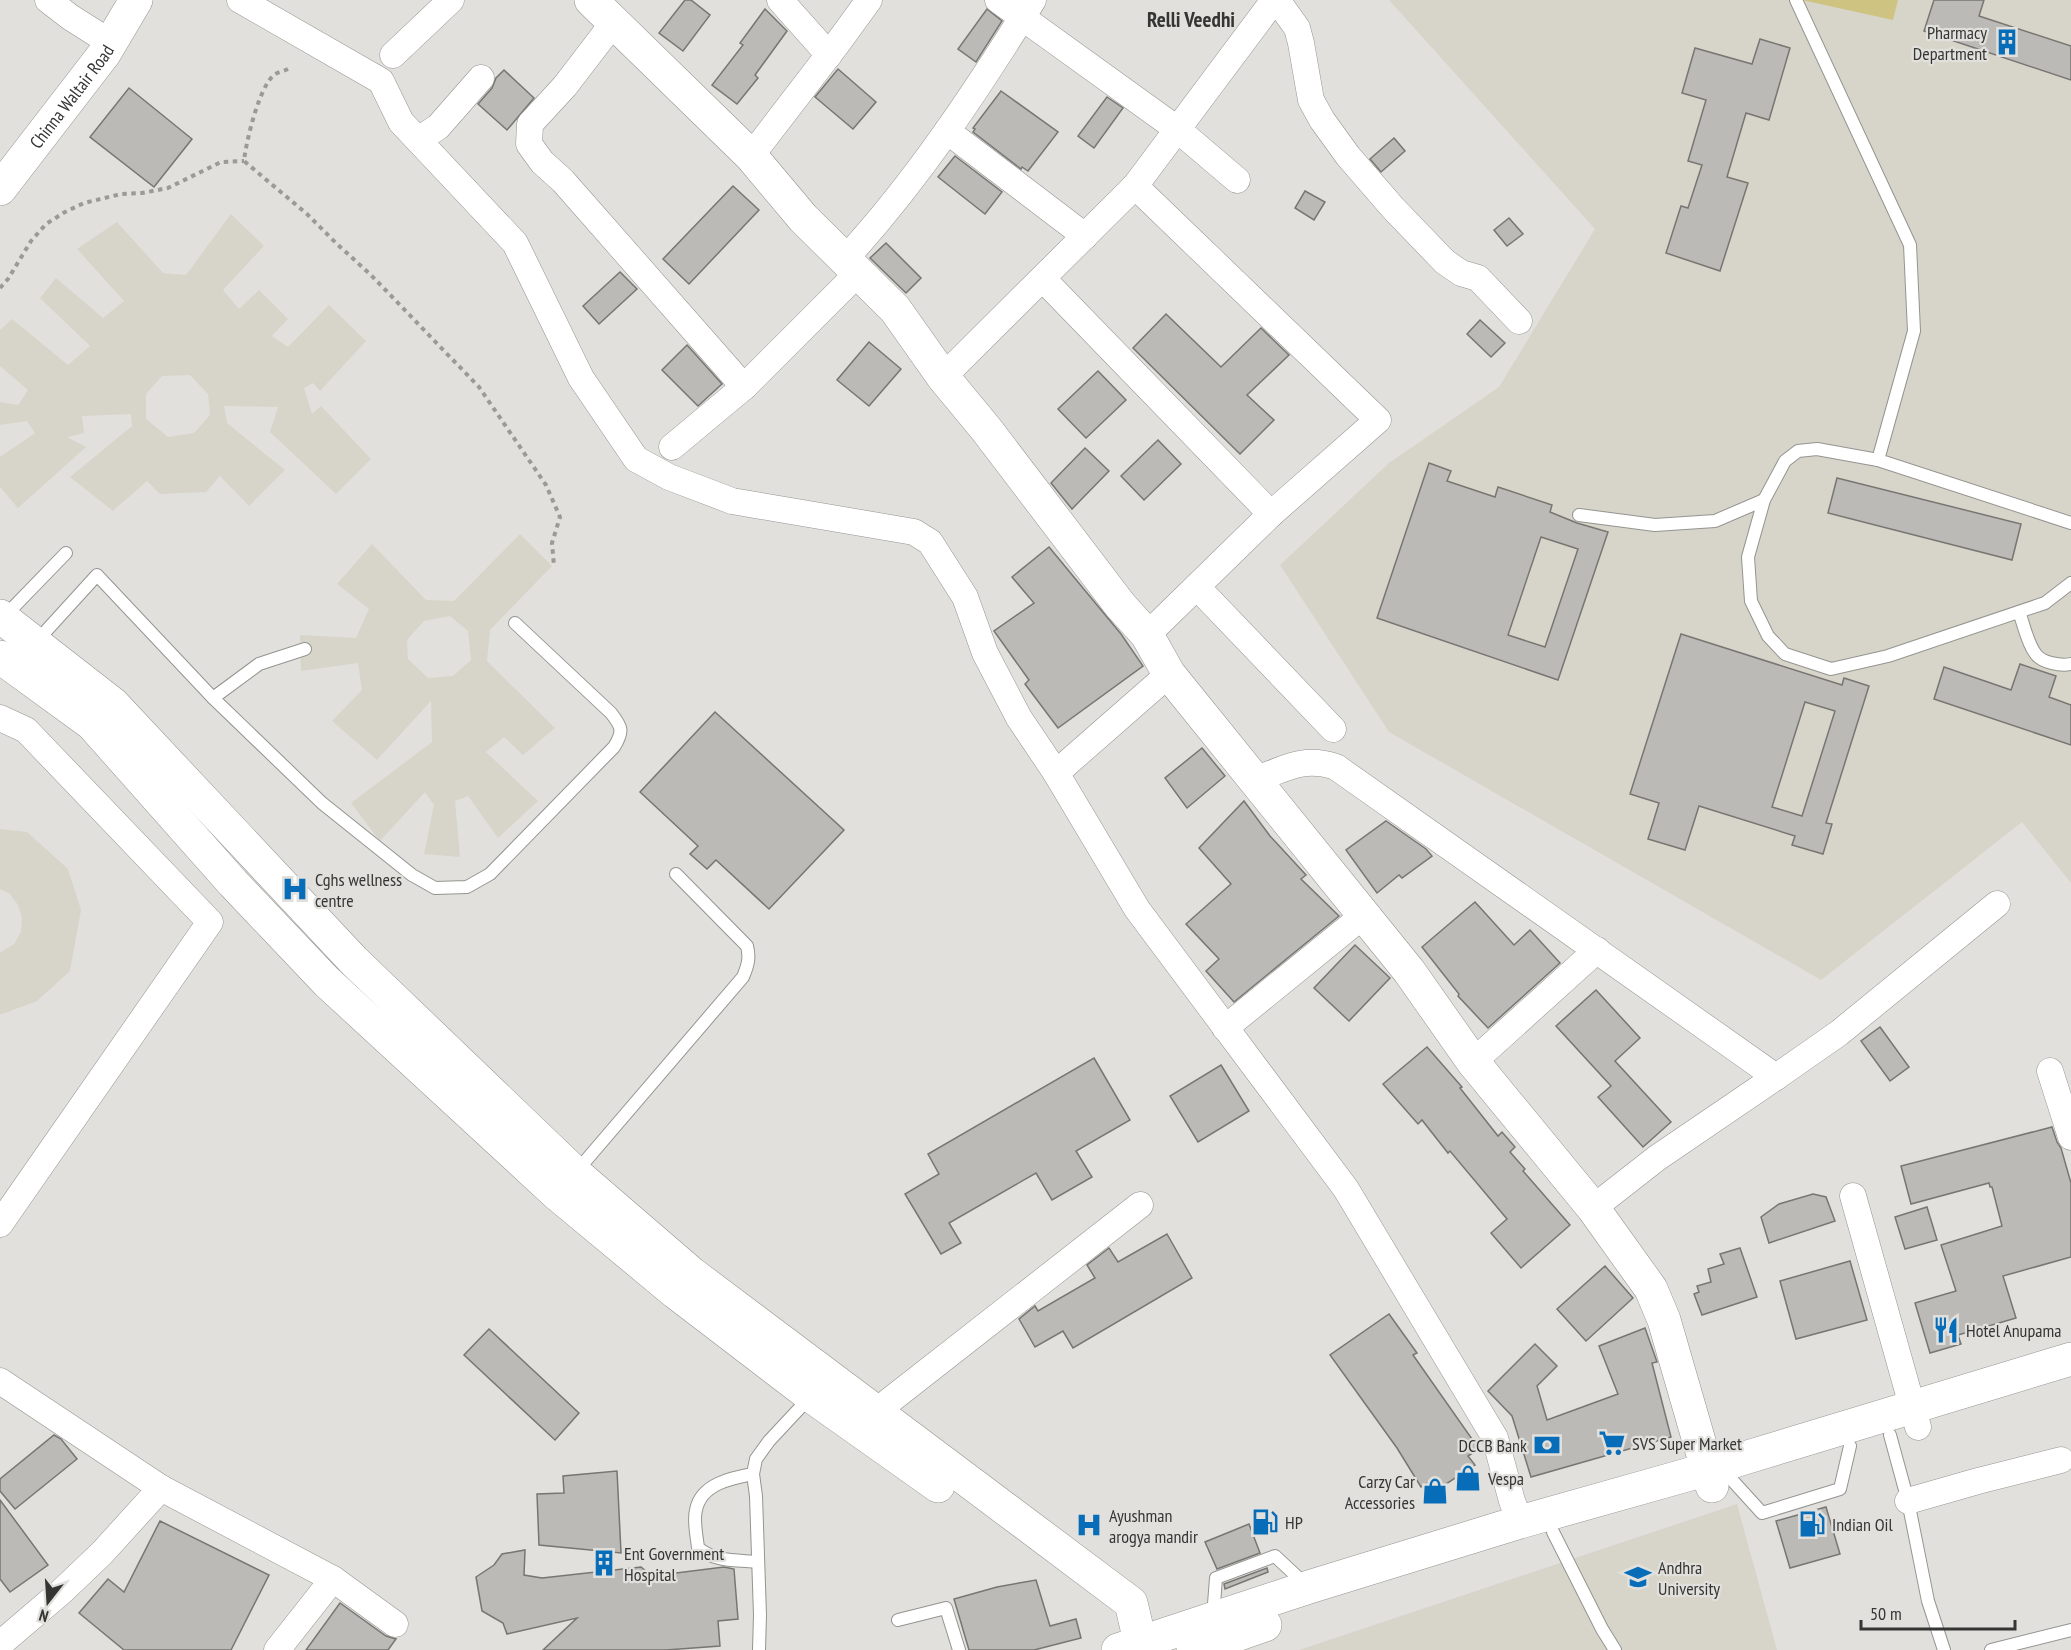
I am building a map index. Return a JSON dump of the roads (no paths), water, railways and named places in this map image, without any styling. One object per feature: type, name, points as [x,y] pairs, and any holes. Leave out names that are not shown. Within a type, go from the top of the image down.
[{"type":"street","points":[[48,0],[111,43]]},
{"type":"street","name":"Chinna Waltair Road","points":[[1,186],[111,43],[136,0]]},
{"type":"street","points":[[240,0],[381,81],[401,122],[515,243],[581,378],[636,459],[669,477],[732,501],[915,532],[930,542],[965,597],[985,653],[1015,710],[1056,773],[1137,909],[1346,1189],[1495,1438],[1520,1522]]},
{"type":"street","points":[[393,56],[451,0]]},
{"type":"street","points":[[591,0],[751,156],[803,218],[895,309],[944,377],[1120,605],[1147,635],[1169,674],[1203,713],[1254,780],[1409,971],[1473,1062],[1593,1209],[1651,1289],[1664,1320],[1717,1478]]},
{"type":"street","points":[[780,0],[829,55]]},
{"type":"street","points":[[751,156],[869,0]]},
{"type":"street","points":[[998,0],[1028,8],[1237,180]]},
{"type":"street","points":[[944,377],[1135,186],[1275,0],[1297,28],[1311,100],[1322,120],[1348,156],[1393,208],[1445,262],[1461,273],[1478,278],[1519,321]]},
{"type":"street","points":[[672,447],[744,387],[851,266],[947,131],[1028,8]]},
{"type":"street","points":[[614,22],[565,87],[530,124],[529,144],[542,162],[563,181],[744,387]]},
{"type":"street","points":[[418,140],[438,127],[481,78]]},
{"type":"street","points":[[947,131],[1085,236]]},
{"type":"street","points":[[1135,186],[1378,420],[1271,514],[1147,635]]},
{"type":"street","points":[[1043,279],[1271,514]]},
{"type":"street","points":[[1197,587],[1333,729]]},
{"type":"street","points":[[1,618],[20,657],[92,724],[233,883],[327,982],[566,1183],[675,1292],[821,1386],[1029,1538],[1116,1620],[1130,1648],[1213,1618],[1520,1522],[1850,1446],[2071,1359]]},
{"type":"street","points":[[1056,773],[1169,674]]},
{"type":"street","points":[[0,718],[26,730],[210,922],[0,1224]]},
{"type":"street","points":[[1254,780],[1306,761],[1322,762],[1336,767],[1776,1077]]},
{"type":"street","points":[[1593,1209],[1657,1158],[1839,1033],[1997,904]]},
{"type":"street","points":[[1225,1028],[1364,915]]},
{"type":"street","points":[[1473,1062],[1597,950]]},
{"type":"street","points":[[2050,1071],[2071,1137]]},
{"type":"street","points":[[1853,1196],[1906,1423]]},
{"type":"street","points":[[870,1423],[888,1402],[1140,1205]]},
{"type":"street","points":[[0,1381],[161,1488],[333,1579],[395,1624]]},
{"type":"street","points":[[1193,1650],[1307,1610],[1717,1478],[1906,1423],[2071,1383]]},
{"type":"street","points":[[1908,1501],[2061,1460]]},
{"type":"street","points":[[0,1644],[61,1592],[102,1553],[161,1488]]},
{"type":"street","points":[[277,1650],[333,1579]]},
{"type":"lane","points":[[1796,0],[1910,245],[1914,331],[1878,460]]},
{"type":"lane","points":[[2071,523],[1878,460],[1817,449],[1798,451],[1785,461],[1764,500],[1748,557],[1751,601],[1768,636],[1785,654],[1831,669],[1888,656],[2045,603],[2071,583]]},
{"type":"lane","points":[[1579,515],[1656,525],[1715,521],[1764,500]]},
{"type":"lane","points":[[1,618],[66,553]]},
{"type":"lane","points":[[20,657],[97,575],[213,698],[322,803],[412,874],[435,888],[466,887],[490,874],[614,747],[620,737],[620,725],[611,712],[515,623]]},
{"type":"lane","points":[[2019,612],[2035,654],[2041,659],[2062,666],[2071,664]]},
{"type":"lane","points":[[213,698],[259,664],[305,649]]},
{"type":"lane","points":[[566,1183],[743,977],[747,967],[750,958],[747,946],[676,874]]},
{"type":"lane","points":[[759,1650],[756,1496],[753,1474],[756,1459],[769,1441],[821,1386]]},
{"type":"lane","points":[[1906,1423],[1908,1501],[1928,1601],[1944,1650]]},
{"type":"lane","points":[[753,1474],[731,1478],[713,1486],[703,1496],[696,1510],[697,1536],[698,1548],[706,1555],[718,1559],[758,1562]]},
{"type":"lane","points":[[1553,1532],[1615,1650]]},
{"type":"lane","points":[[897,1620],[946,1608],[959,1650]]},
{"type":"lane","points":[[1991,1650],[2071,1630]]},
{"type":"lane","points":[[2042,1637],[2046,1650]]},
{"type":"place","name":"Pharmacy Department","points":[[2007,42]]},
{"type":"place","name":"Cghs wellness centre","points":[[295,889]]},
{"type":"place","name":"Hotel Anupama","points":[[1946,1330]]},
{"type":"place","name":"SVS Super Market","points":[[1612,1443]]},
{"type":"place","name":"DCCB Bank","points":[[1547,1445]]},
{"type":"place","name":"Vespa","points":[[1468,1478]]},
{"type":"place","name":"Carzy Car Accessories","points":[[1435,1491]]},
{"type":"place","name":"HP","points":[[1265,1522]]},
{"type":"place","name":"Indian Oil","points":[[1812,1524]]},
{"type":"place","name":"Ayushman arogya mandir","points":[[1089,1525]]},
{"type":"place","name":"Ent Government Hospital","points":[[604,1563]]},
{"type":"place","name":"Andhra University","points":[[1638,1577]]},
{"type":"district","name":"Relli Veedhi","points":[[1191,19]]}]
